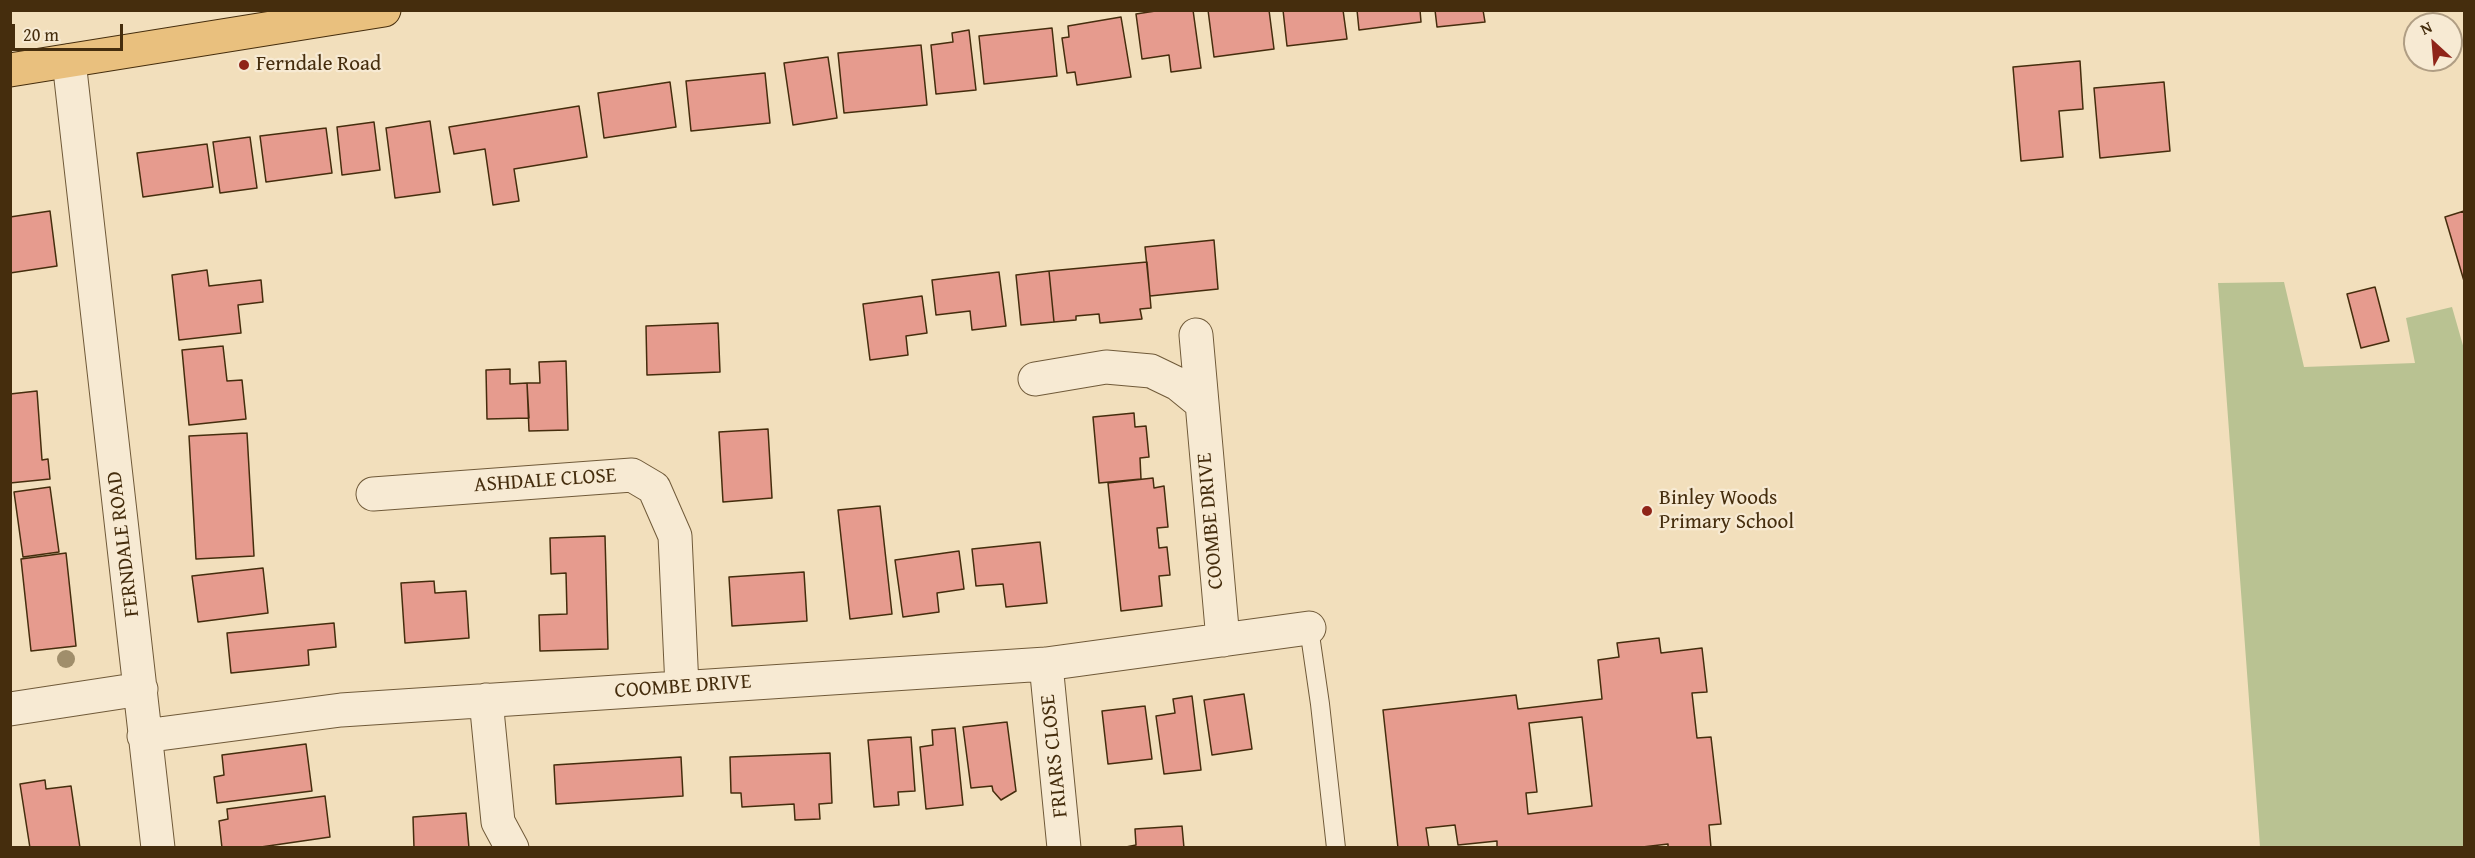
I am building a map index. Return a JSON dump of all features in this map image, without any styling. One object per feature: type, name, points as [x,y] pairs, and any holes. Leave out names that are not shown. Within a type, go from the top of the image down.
[{"type":"main road","points":[[10,70],[384,10]]},
{"type":"street","name":"FERNDALE ROAD","points":[[69,61],[158,848]]},
{"type":"street","name":"COOMBE DRIVE","points":[[1196,335],[1222,640]]},
{"type":"street","points":[[1035,379],[1106,367],[1151,370],[1178,384],[1200,402]]},
{"type":"street","name":"ASHDALE CLOSE","points":[[373,494],[632,475],[654,488],[675,536],[682,687]]},
{"type":"street","name":"COOMBE DRIVE","points":[[144,736],[342,710],[1046,664],[1309,628]]},
{"type":"street","name":"FRIARS CLOSE","points":[[1046,664],[1065,848]]},
{"type":"street","points":[[10,709],[141,689]]},
{"type":"street","points":[[486,700],[498,822],[512,848]]},
{"type":"lane","points":[[1309,628],[1336,848]]},
{"type":"green space","points":[[2284,282],[2304,367],[2415,363],[2406,318],[2452,307],[2464,349],[2464,847],[2260,847],[2218,283]]},
{"type":"building","points":[[1162,10],[1193,10],[1201,68],[1171,72],[1169,55],[1142,59],[1136,14]]},
{"type":"building","points":[[1208,10],[1269,10],[1274,49],[1214,57]]},
{"type":"building","points":[[1283,10],[1343,10],[1347,39],[1287,46]]},
{"type":"building","points":[[1357,10],[1420,10],[1421,22],[1359,30]]},
{"type":"building","points":[[1435,10],[1483,10],[1485,22],[1437,27]]},
{"type":"building","points":[[1121,17],[1131,77],[1077,85],[1075,72],[1067,73],[1062,38],[1069,37],[1068,26]]},
{"type":"building","points":[[1052,28],[1057,76],[984,84],[979,36]]},
{"type":"building","points":[[969,30],[976,90],[936,94],[931,45],[953,42],[952,33]]},
{"type":"building","points":[[921,45],[927,105],[844,113],[838,53]]},
{"type":"building","points":[[828,57],[837,118],[793,125],[784,63]]},
{"type":"building","points":[[2080,61],[2083,109],[2059,111],[2063,157],[2021,161],[2013,67]]},
{"type":"building","points":[[765,73],[770,123],[691,131],[686,81]]},
{"type":"building","points":[[670,82],[676,127],[604,138],[598,93]]},
{"type":"building","points":[[2164,82],[2170,151],[2100,158],[2094,88]]},
{"type":"building","points":[[579,106],[587,157],[514,169],[519,201],[493,205],[485,149],[454,154],[449,127]]},
{"type":"building","points":[[430,121],[440,192],[395,198],[386,128]]},
{"type":"building","points":[[374,122],[380,170],[342,175],[337,127]]},
{"type":"building","points":[[326,128],[332,173],[266,182],[260,136]]},
{"type":"building","points":[[250,137],[257,188],[220,193],[213,142]]},
{"type":"building","points":[[207,144],[213,187],[143,197],[137,153]]},
{"type":"building","points":[[50,211],[57,266],[10,273],[10,217]]},
{"type":"building","points":[[2464,211],[2464,281],[2445,217]]},
{"type":"building","points":[[1214,240],[1218,289],[1150,296],[1145,247]]},
{"type":"building","points":[[1147,262],[1151,308],[1140,309],[1142,319],[1100,323],[1099,314],[1076,316],[1076,320],[1054,322],[1049,271]]},
{"type":"building","points":[[207,270],[209,286],[261,280],[263,302],[238,305],[241,333],[179,340],[172,275]]},
{"type":"building","points":[[1049,271],[1054,322],[1021,325],[1016,275]]},
{"type":"building","points":[[999,272],[1006,326],[972,330],[970,311],[936,315],[932,280]]},
{"type":"building","points":[[2375,287],[2389,341],[2361,348],[2347,294]]},
{"type":"building","points":[[922,296],[927,333],[906,336],[908,355],[870,360],[863,304]]},
{"type":"building","points":[[718,323],[720,372],[647,375],[646,326]]},
{"type":"building","points":[[223,346],[227,381],[242,380],[246,419],[189,425],[182,350]]},
{"type":"building","points":[[566,361],[568,430],[529,431],[527,383],[540,383],[539,362]]},
{"type":"building","points":[[510,369],[510,384],[527,383],[529,418],[487,419],[486,370]]},
{"type":"building","points":[[37,391],[42,460],[48,459],[50,479],[10,483],[10,394]]},
{"type":"building","points":[[1134,413],[1135,427],[1146,426],[1149,457],[1140,458],[1141,479],[1099,483],[1093,417]]},
{"type":"building","points":[[768,429],[772,498],[723,502],[719,432]]},
{"type":"building","points":[[247,433],[254,556],[196,559],[189,436]]},
{"type":"building","points":[[1153,478],[1154,488],[1164,486],[1168,527],[1157,528],[1159,548],[1167,547],[1170,575],[1159,576],[1162,606],[1121,611],[1108,483]]},
{"type":"building","points":[[50,487],[59,552],[23,557],[14,492]]},
{"type":"building","points":[[880,506],[892,614],[850,619],[838,510]]},
{"type":"building","points":[[605,536],[608,649],[540,651],[539,615],[567,614],[566,573],[551,574],[550,538]]},
{"type":"building","points":[[1040,542],[1047,603],[1006,607],[1003,584],[976,586],[972,549]]},
{"type":"building","points":[[959,551],[964,589],[937,593],[939,612],[903,617],[895,560]]},
{"type":"building","points":[[66,553],[76,646],[31,651],[21,559]]},
{"type":"building","points":[[263,568],[268,613],[198,622],[192,576]]},
{"type":"building","points":[[804,572],[807,621],[732,626],[729,577]]},
{"type":"building","points":[[434,581],[435,593],[466,591],[469,638],[405,643],[401,583]]},
{"type":"building","points":[[334,623],[336,647],[308,650],[309,665],[231,673],[227,633]]},
{"type":"building","points":[[1659,638],[1661,653],[1702,648],[1707,692],[1692,693],[1697,738],[1711,737],[1721,824],[1709,825],[1711,848],[1668,848],[1668,844],[1634,848],[1497,848],[1497,841],[1458,845],[1455,825],[1426,828],[1429,848],[1398,848],[1383,710],[1516,695],[1518,709],[1602,699],[1598,660],[1619,657],[1617,643]],"holes":[[[1582,717],[1592,806],[1528,814],[1526,793],[1537,792],[1529,723]]]},
{"type":"building","points":[[1244,694],[1252,749],[1212,755],[1204,700]]},
{"type":"building","points":[[1192,696],[1201,770],[1164,774],[1156,716],[1175,713],[1173,699]]},
{"type":"building","points":[[1145,706],[1152,759],[1108,764],[1102,711]]},
{"type":"building","points":[[1007,722],[1016,791],[1001,800],[993,791],[992,786],[971,788],[963,727]]},
{"type":"building","points":[[955,728],[963,805],[926,809],[920,747],[933,745],[932,730]]},
{"type":"building","points":[[911,737],[915,791],[898,792],[899,805],[874,807],[868,740]]},
{"type":"building","points":[[306,744],[312,791],[217,803],[214,777],[224,775],[222,755]]},
{"type":"building","points":[[830,753],[832,803],[819,804],[820,819],[795,820],[794,804],[742,807],[741,793],[731,793],[730,757]]},
{"type":"building","points":[[681,757],[683,796],[556,804],[554,765]]},
{"type":"building","points":[[45,780],[46,789],[71,786],[80,848],[30,848],[20,784]]},
{"type":"building","points":[[325,796],[330,837],[254,848],[222,848],[219,821],[228,819],[227,809]]},
{"type":"building","points":[[466,813],[469,848],[414,848],[413,817]]},
{"type":"building","points":[[1182,826],[1184,848],[1121,848],[1136,845],[1135,829]]},
{"type":"place","name":"Ferndale Road","points":[[244,65]]},
{"type":"place","name":"Binley Woods Primary School","points":[[1647,511]]}]
